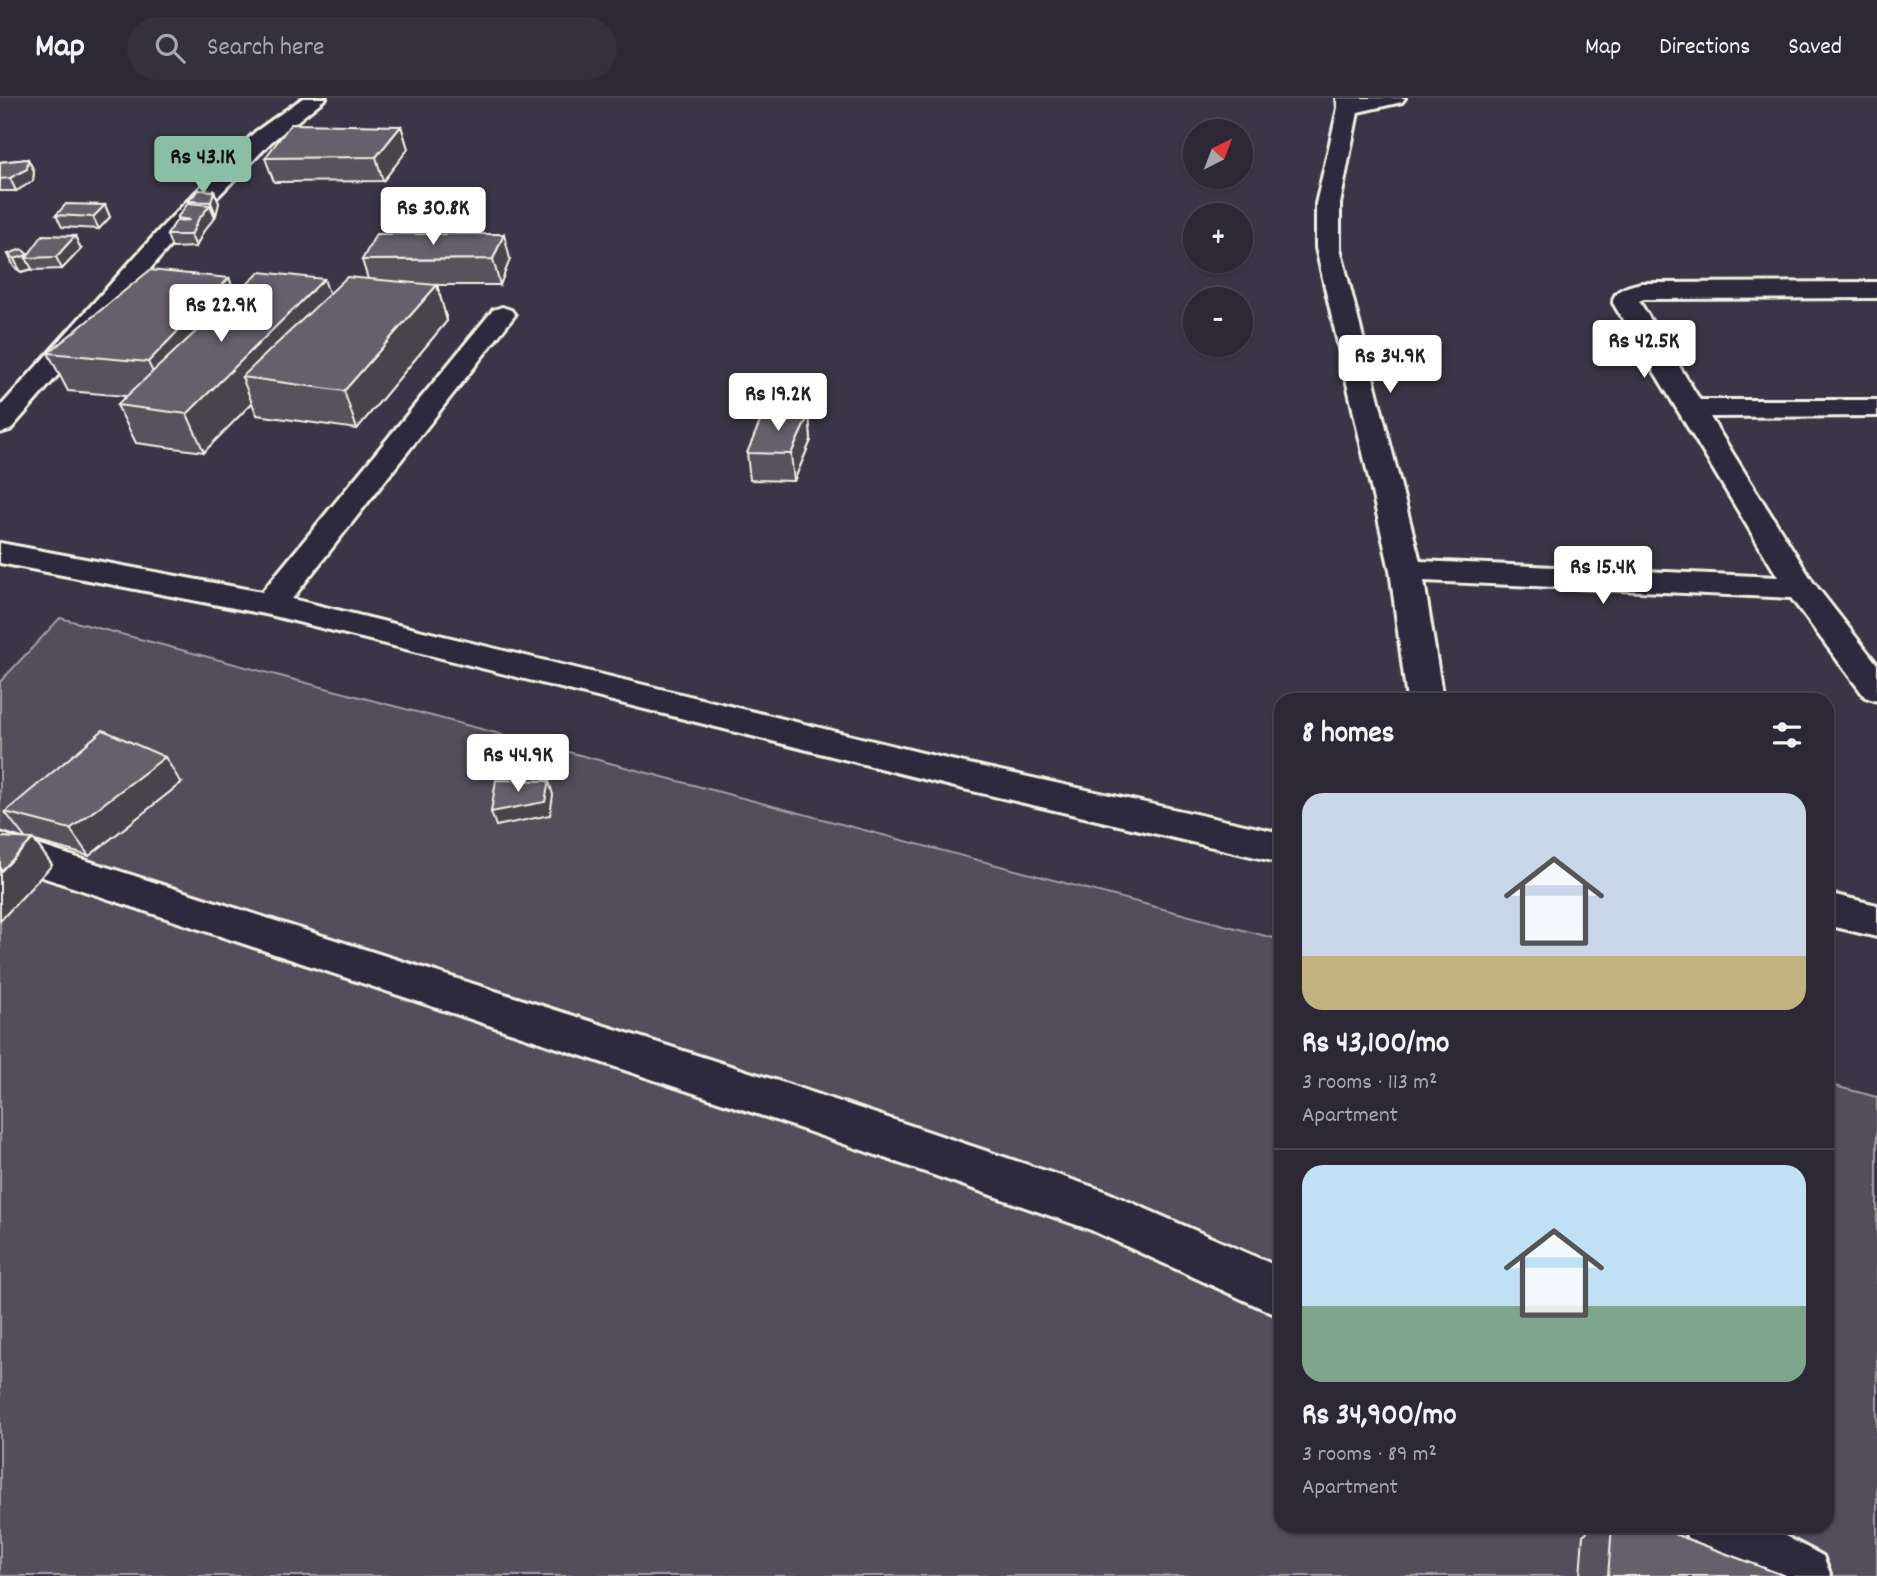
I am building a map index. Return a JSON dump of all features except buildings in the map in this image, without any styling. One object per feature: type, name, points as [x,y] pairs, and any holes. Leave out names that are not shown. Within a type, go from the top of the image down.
[{"type":"street","points":[[0,424],[168,234],[263,137],[316,98]]},
{"type":"street","points":[[1395,98],[1348,103],[1328,204],[1328,248],[1406,570],[1424,693]]},
{"type":"street","points":[[1877,290],[1640,291],[1630,293],[1626,297],[1626,303],[1801,588],[1877,689]]},
{"type":"street","points":[[270,604],[502,315]]},
{"type":"street","points":[[1691,409],[1877,408]]},
{"type":"street","points":[[0,553],[270,604],[951,773],[1274,846]]},
{"type":"street","points":[[1406,570],[1801,588]]},
{"type":"street","points":[[0,848],[784,1103],[1102,1212],[1274,1290]]},
{"type":"street","points":[[1834,911],[1877,921]]},
{"type":"street","points":[[1723,1533],[1803,1576]]},
{"type":"shaded area","points":[[60,618],[1274,938],[1274,1533],[1834,1533],[1834,1086],[1877,1097],[1877,1576],[0,1576],[0,682]]}]
